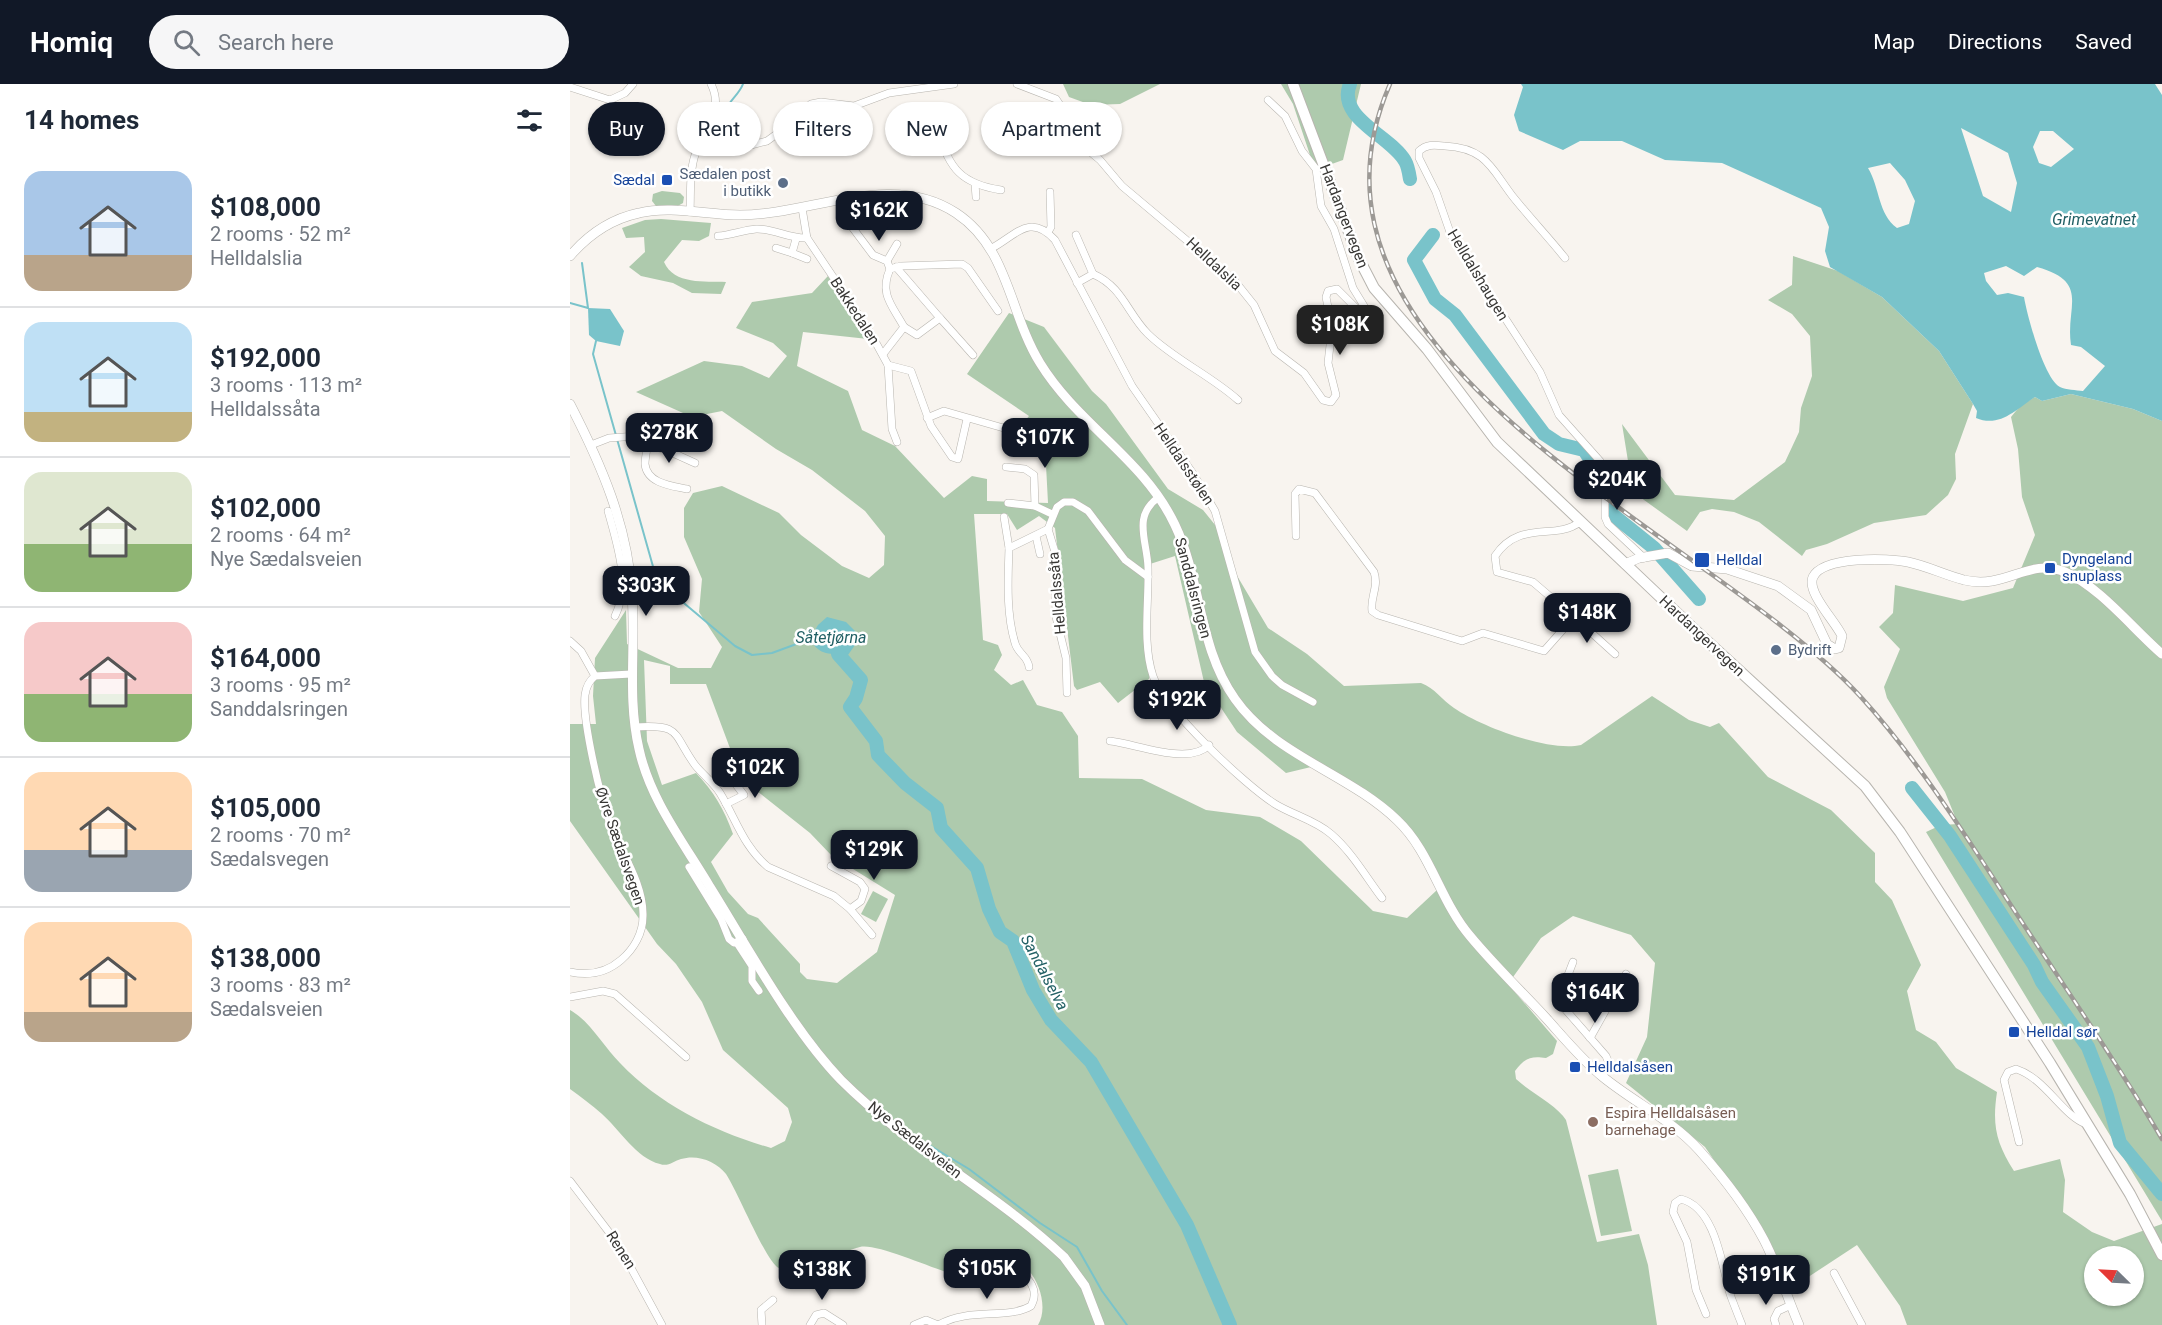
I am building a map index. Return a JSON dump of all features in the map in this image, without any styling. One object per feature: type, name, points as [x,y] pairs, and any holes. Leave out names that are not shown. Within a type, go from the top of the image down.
[{"type":"main road","name":"Hardangervegen","points":[[1293,84],[1359,260],[1374,288],[1427,349],[1497,442],[1635,574],[1865,786],[1900,832],[1975,946],[2130,1194],[2162,1255]]},
{"type":"main road","name":"Sanddalsringen","points":[[690,212],[744,215],[879,195],[915,196],[937,202],[958,213],[978,231],[992,248],[1023,330],[1047,374],[1072,406],[1137,468],[1159,497],[1175,525],[1185,551],[1212,654],[1237,703],[1275,739],[1374,802],[1396,820],[1418,845],[1455,916],[1469,935],[1602,1076],[1679,1131],[1708,1161],[1758,1230],[1799,1325]]},
{"type":"main road","points":[[570,256],[598,231],[622,218],[644,211],[690,212]]},
{"type":"main road","name":"Nye Sædalsveien","points":[[570,404],[591,445],[617,508],[626,544],[632,596],[631,674],[635,728],[644,767],[659,801],[740,941],[801,1030],[841,1079],[886,1119],[1064,1257],[1085,1286],[1100,1325]]},
{"type":"main road","points":[[1625,564],[1662,552],[1679,557],[1692,566],[1727,569],[1786,590],[1811,610],[1827,644],[1835,649],[1842,642],[1842,636],[1812,589],[1813,577],[1820,569],[1840,563],[1884,559],[1908,562],[1960,579],[1981,582],[2004,580],[2034,567],[2053,568],[2082,582],[2162,654]]},
{"type":"main road","points":[[1635,574],[1647,557]]},
{"type":"street","points":[[570,87],[610,100],[625,93],[633,84]]},
{"type":"street","points":[[711,84],[715,93],[715,102]]},
{"type":"street","points":[[761,142],[778,134],[811,104],[821,102],[854,106],[889,93],[954,84]]},
{"type":"street","name":"Helldalslia","points":[[1017,84],[1056,99],[1060,105],[1064,127],[1071,136],[1104,163],[1127,190],[1223,270],[1254,305],[1275,351],[1304,373],[1327,402],[1331,402],[1336,395],[1328,363],[1332,328],[1326,297],[1328,291],[1337,289],[1364,315],[1372,319],[1353,288],[1343,264],[1334,229],[1321,206],[1316,169],[1302,151],[1285,116],[1268,100]]},
{"type":"street","name":"Helldalshaugen","points":[[1565,258],[1515,199],[1494,168],[1480,156],[1450,146],[1431,145],[1419,151],[1419,158],[1434,188],[1451,235],[1540,372],[1559,415],[1594,454],[1603,471],[1604,508],[1608,524],[1647,557]]},
{"type":"street","points":[[690,212],[695,156]]},
{"type":"street","points":[[947,156],[950,163],[975,184],[1001,190]]},
{"type":"street","points":[[975,184],[976,197]]},
{"type":"street","points":[[992,248],[1018,230],[1030,227],[1048,232],[1051,227],[1050,192]]},
{"type":"street","name":"Bakkedalen","points":[[802,208],[807,238],[888,365],[892,429],[897,442]]},
{"type":"street","points":[[849,223],[873,255],[886,261],[973,355]]},
{"type":"street","points":[[718,237],[740,234],[754,229],[796,239],[807,238]]},
{"type":"street","name":"Helldalsstølen","points":[[1048,232],[1132,386],[1194,475],[1215,511],[1239,587],[1248,630],[1259,658],[1282,685],[1313,702]]},
{"type":"street","points":[[1076,236],[1093,274],[1112,285],[1148,334],[1217,381],[1238,400]]},
{"type":"street","points":[[792,253],[796,239]]},
{"type":"street","points":[[886,261],[897,244]]},
{"type":"street","points":[[776,248],[807,259]]},
{"type":"street","points":[[1343,264],[1359,260]]},
{"type":"street","points":[[893,268],[962,264],[968,268],[998,312]]},
{"type":"street","points":[[893,268],[885,280],[885,294],[904,327],[917,335],[940,318]]},
{"type":"street","points":[[1077,283],[1093,274]]},
{"type":"street","name":"Bakkedalen","points":[[883,354],[904,327]]},
{"type":"street","points":[[888,365],[911,371],[927,418],[940,442],[952,457],[958,459],[967,419]]},
{"type":"street","points":[[927,418],[944,411],[1007,429]]},
{"type":"street","points":[[591,445],[616,436],[637,436],[647,445],[664,448],[695,463]]},
{"type":"street","points":[[647,445],[645,464],[650,474],[667,486],[687,489]]},
{"type":"street","points":[[1006,467],[1025,469],[1034,475],[1035,506]]},
{"type":"street","points":[[1296,536],[1294,494],[1299,489],[1307,489],[1322,501],[1374,572],[1377,581],[1372,611],[1378,615],[1462,640],[1483,633],[1544,651],[1574,617]]},
{"type":"street","points":[[1159,497],[1149,504],[1143,518],[1148,577],[1149,656],[1153,676],[1170,705],[1209,745],[1258,792],[1331,834],[1382,898]]},
{"type":"street","points":[[1008,503],[1035,506],[1052,514],[1064,502],[1080,505],[1088,511],[1125,560],[1148,577]]},
{"type":"street","points":[[608,511],[623,583],[622,597],[615,616]]},
{"type":"street","name":"Helldalssåta","points":[[1052,514],[1048,529],[1055,552],[1056,617],[1066,658],[1067,693]]},
{"type":"street","points":[[1004,517],[1009,548],[1009,601],[1013,635],[1018,651],[1027,658],[1029,667]]},
{"type":"street","points":[[1580,522],[1571,529],[1542,530],[1515,538],[1500,548],[1495,556],[1497,572],[1533,582],[1615,654]]},
{"type":"street","name":"Helldalssåta","points":[[1009,548],[1048,529]]},
{"type":"street","name":"Helldalssåta","points":[[1036,536],[1040,554]]},
{"type":"street","points":[[570,641],[581,651],[595,676],[631,674]]},
{"type":"street","name":"Øvre Sædalsvegen","points":[[570,972],[590,974],[617,963],[636,942],[642,924],[642,903],[609,821],[599,784],[584,702],[587,686],[595,676]]},
{"type":"street","points":[[635,728],[656,726],[679,737],[695,764],[711,780],[726,804],[745,843],[761,861],[778,872],[822,889],[850,909],[872,935]]},
{"type":"street","points":[[1110,741],[1180,754],[1199,753],[1209,745]]},
{"type":"street","points":[[726,804],[744,795],[734,782]]},
{"type":"street","points":[[831,866],[860,882],[864,889],[861,901],[850,909]]},
{"type":"street","name":"Nye Sædalsveien","points":[[689,867],[721,919],[729,939],[740,941],[752,966],[752,981],[759,991]]},
{"type":"street","points":[[1573,962],[1558,1001],[1609,1063],[1602,1076]]},
{"type":"street","points":[[1590,1038],[1626,974]]},
{"type":"street","points":[[570,997],[596,991],[615,994],[686,1057]]},
{"type":"street","name":"Hardangervegen","points":[[2019,1142],[2004,1080],[2008,1072],[2016,1069],[2025,1072],[2052,1094],[2078,1121],[2088,1125]]},
{"type":"street","name":"Renen","points":[[570,1181],[618,1244],[662,1325]]},
{"type":"street","points":[[1706,1314],[1696,1290],[1687,1242],[1674,1212],[1675,1203],[1681,1199],[1698,1210],[1713,1233],[1742,1325]]},
{"type":"street","points":[[914,1325],[926,1320],[938,1325],[965,1315],[1018,1311],[1031,1306],[1035,1295],[1034,1289],[1017,1268]]},
{"type":"street","points":[[1834,1273],[1862,1325]]},
{"type":"street","points":[[762,1325],[759,1316],[761,1310],[773,1300]]},
{"type":"street","points":[[1776,1325],[1774,1319],[1778,1311],[1791,1305]]},
{"type":"street","points":[[810,1325],[816,1315],[824,1313],[843,1325]]},
{"type":"green space","points":[[1063,84],[1160,84],[1122,103],[1083,102],[1069,97]]},
{"type":"green space","points":[[1281,84],[1361,84],[1343,160],[1315,170],[1293,104]]},
{"type":"green space","points":[[662,191],[680,193],[684,197],[683,203],[676,207],[656,206],[652,201],[653,194]]},
{"type":"green space","points":[[645,220],[711,223],[709,236],[699,241],[682,240],[664,262],[675,275],[682,278],[726,282],[721,294],[692,293],[673,283],[641,276],[629,267],[645,252],[644,237],[626,238],[622,228]]},
{"type":"green space","points":[[1793,256],[1838,271],[1882,297],[1939,351],[1973,404],[1955,454],[1956,479],[1948,495],[1926,515],[1874,523],[1827,544],[1806,550],[1802,556],[1759,522],[1734,512],[1712,509],[1700,512],[1687,531],[1633,492],[1622,424],[1675,495],[1734,500],[1785,462],[1799,432],[1801,408],[1812,376],[1810,336],[1792,314],[1768,300],[1792,285]]},
{"type":"green space","points":[[828,276],[868,339],[803,332],[797,366],[848,391],[862,430],[895,446],[944,498],[972,476],[987,479],[987,501],[1048,503],[1045,446],[1012,436],[1029,416],[967,374],[1009,313],[1044,327],[1092,391],[1106,404],[1168,489],[1203,510],[1224,536],[1236,574],[1268,628],[1307,654],[1344,686],[1421,683],[1454,708],[1481,723],[1516,736],[1551,745],[1581,745],[1652,696],[1689,720],[1710,727],[1719,723],[1768,777],[1831,810],[1875,853],[1875,882],[1892,900],[1921,965],[1907,991],[1916,1030],[1936,1042],[1956,1068],[1997,1092],[1995,1124],[1999,1142],[2014,1171],[2060,1159],[2065,1180],[2063,1212],[2092,1232],[2114,1241],[2162,1224],[2162,1325],[1907,1325],[1900,1306],[1857,1245],[1790,1289],[1759,1226],[1705,1147],[1626,1083],[1647,1037],[1655,963],[1631,935],[1573,916],[1541,938],[1508,984],[1557,1041],[1553,1054],[1546,1058],[1528,1059],[1522,1063],[1515,1071],[1516,1079],[1557,1110],[1566,1120],[1597,1242],[1639,1234],[1648,1265],[1657,1325],[1038,1325],[1042,1316],[1042,1306],[1038,1285],[1026,1268],[1009,1259],[1001,1259],[981,1272],[966,1276],[956,1275],[879,1249],[860,1247],[812,1268],[791,1271],[779,1268],[767,1254],[731,1182],[722,1169],[712,1162],[693,1157],[666,1165],[651,1161],[636,1150],[602,1114],[570,1089],[570,1010],[584,1021],[614,1057],[636,1078],[671,1104],[709,1125],[771,1148],[785,1141],[792,1122],[788,1108],[723,1050],[702,1002],[676,964],[657,944],[570,821],[570,724],[596,724],[593,696],[595,658],[626,610],[627,644],[678,668],[711,668],[722,647],[699,612],[702,579],[684,537],[684,508],[693,493],[722,486],[779,513],[801,535],[842,566],[869,578],[884,565],[885,536],[865,511],[812,470],[776,449],[722,411],[692,417],[636,392],[704,361],[742,366],[769,378],[787,356],[773,343],[736,328],[752,302],[812,293]],"holes":[[[974,514],[1007,514],[1017,530],[1039,516],[1055,528],[1074,686],[1077,690],[1100,682],[1118,703],[1149,679],[1150,564],[1175,556],[1204,682],[1237,732],[1286,773],[1311,767],[1398,817],[1437,890],[1407,918],[1373,911],[1301,841],[1260,817],[1206,810],[1142,779],[1079,778],[1078,736],[1062,712],[1037,705],[1023,680],[1011,685],[994,670],[1002,655],[998,645],[983,640]],[[644,660],[670,666],[670,684],[706,684],[737,767],[757,791],[810,833],[832,856],[895,895],[877,952],[837,983],[807,979],[800,972],[800,964],[758,918],[748,914],[728,892],[711,862],[733,834],[713,794],[696,773],[662,785],[647,741]]]},
{"type":"green space","points":[[2071,394],[2133,409],[2162,421],[2162,1221],[1926,832],[1941,825],[1958,824],[1945,792],[1887,698],[1884,687],[1900,649],[1879,627],[1893,613],[1895,585],[1963,601],[2013,588],[2035,535],[2022,497],[2018,449],[2011,417],[2020,406],[2035,397],[2042,401]]},
{"type":"green space","points":[[873,891],[888,899],[876,922],[861,914]]},
{"type":"green space","points":[[1618,1169],[1632,1231],[1601,1236],[1588,1175]]},
{"type":"water","name":"Grimevatnet","points":[[1521,84],[2155,84],[2162,95],[2162,421],[2133,409],[2071,394],[2042,401],[2035,397],[2007,416],[1993,421],[1976,418],[1977,411],[1939,351],[1882,297],[1830,267],[1825,251],[1829,227],[1821,208],[1722,163],[1665,160],[1622,141],[1580,141],[1563,150],[1519,131],[1514,115],[1523,87]],"holes":[[[1961,128],[2008,153],[2017,183],[2011,212],[1983,196]],[[2040,131],[2053,131],[2074,149],[2051,167],[2039,163],[2033,147]],[[1890,163],[1905,180],[1915,201],[1909,224],[1897,228],[1886,216],[1868,168]],[[2006,266],[2024,276],[2037,267],[2054,273],[2064,280],[2070,288],[2072,297],[2071,345],[2081,347],[2105,366],[2083,391],[2062,388],[2054,382],[2037,346],[2024,297],[2008,293],[1997,295],[1986,281],[1984,273]]]},
{"type":"water","points":[[588,308],[610,309],[624,331],[620,346],[596,341],[589,335]]},
{"type":"water","name":"Såtetjørna","points":[[827,617],[846,622],[857,633],[855,645],[848,655],[822,651],[810,639],[818,625]]},
{"type":"waterway","points":[[731,102],[743,84]]},
{"type":"waterway","points":[[1350,84],[1348,96],[1351,107],[1367,126],[1398,152],[1406,163],[1410,179]]},
{"type":"waterway","points":[[1433,235],[1414,260],[1435,299],[1455,315],[1544,434],[1559,444],[1584,450],[1599,472],[1609,481],[1608,504],[1613,515],[1654,548],[1699,599]]},
{"type":"waterway","points":[[570,303],[588,308],[582,263]]},
{"type":"waterway","points":[[596,341],[593,354],[654,570],[685,604],[735,646],[752,655],[772,653],[810,639]]},
{"type":"waterway","name":"Sandalselva","points":[[838,654],[861,680],[856,698],[850,707],[876,741],[878,755],[905,783],[937,808],[941,828],[977,868],[989,909],[1000,932],[1013,941],[1033,990],[1051,1020],[1091,1062],[1187,1225],[1230,1325]]},
{"type":"waterway","points":[[1912,788],[1950,836],[2034,965],[2042,982],[2088,1047],[2107,1096],[2120,1143],[2162,1194]]},
{"type":"waterway","points":[[929,1145],[969,1169],[1040,1223],[1077,1247],[1102,1291],[1127,1325]]},
{"type":"railway","points":[[1390,84],[1369,183],[1392,274],[1447,357],[1524,434],[1614,504],[1792,635],[1860,696],[1925,776],[2110,1056],[2162,1139]]},
{"type":"place","name":"Sædal","points":[[667,180]]},
{"type":"place","name":"Sædalen post i butikk","points":[[783,183]]},
{"type":"place","name":"Helldal","points":[[1702,560]]},
{"type":"place","name":"Dyngeland snuplass","points":[[2050,568]]},
{"type":"place","name":"Bydrift","points":[[1776,650]]},
{"type":"place","name":"Helldal sør","points":[[2014,1032]]},
{"type":"place","name":"Helldalsåsen","points":[[1575,1067]]},
{"type":"place","name":"Espira Helldalsåsen barnehage","points":[[1593,1122]]}]
